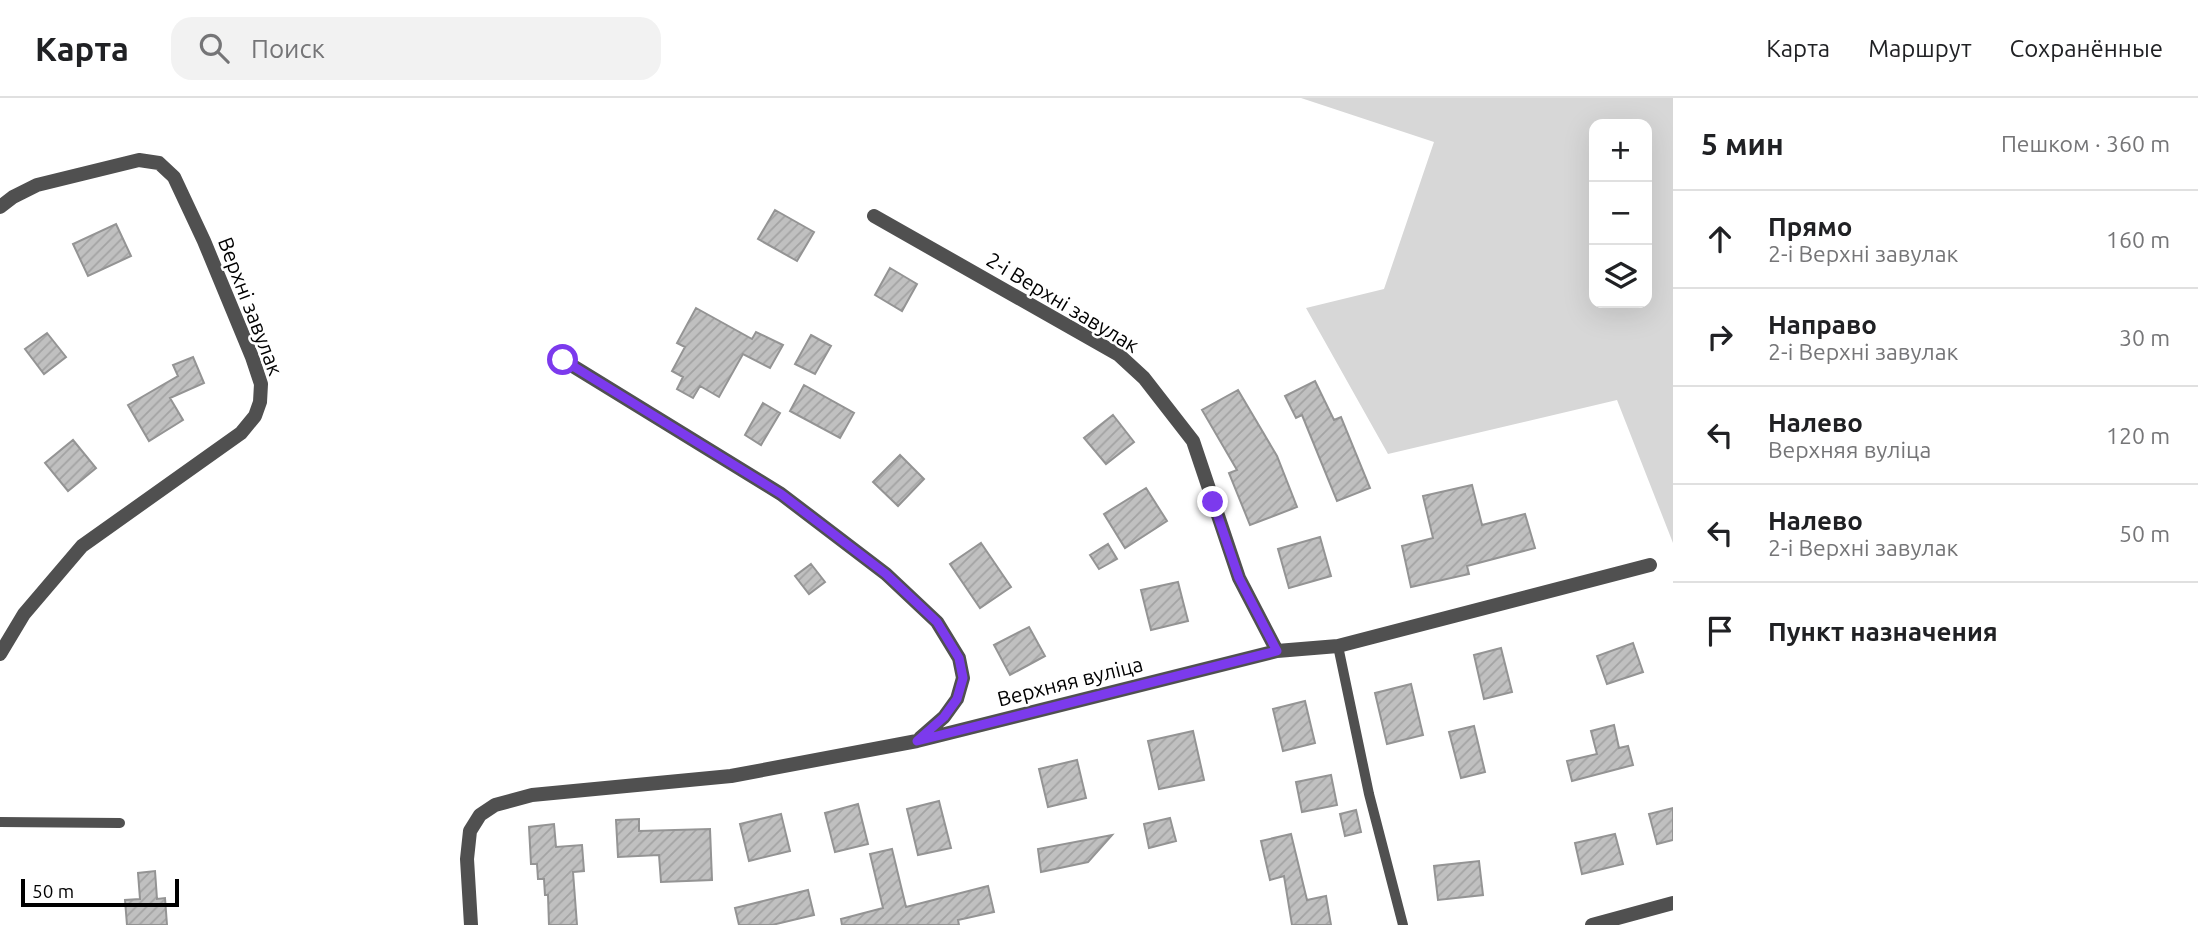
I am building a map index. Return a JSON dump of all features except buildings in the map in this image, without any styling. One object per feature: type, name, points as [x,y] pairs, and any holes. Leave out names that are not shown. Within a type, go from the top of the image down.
[{"type":"street","name":"Верхні завулак","points":[[0,207],[37,185],[139,160],[159,163],[174,177],[204,241],[261,384],[260,402],[255,416],[241,433],[82,546],[24,614],[0,654]]},
{"type":"street","name":"2-і Верхні завулак","points":[[874,216],[1119,355],[1144,378],[1193,442],[1239,578],[1277,651]]},
{"type":"street","points":[[563,360],[781,494],[886,574],[937,622],[959,658],[963,678],[957,699],[951,708],[917,741]]},
{"type":"street","name":"Верхняя вуліца","points":[[471,925],[467,859],[470,831],[480,815],[495,805],[546,793],[731,776],[917,741],[1277,651],[1338,646],[1650,565]]},
{"type":"street","points":[[1592,925],[1673,903]]},
{"type":"lane","points":[[1338,646],[1369,794],[1403,925]]},
{"type":"lane","points":[[0,822],[120,823]]},
{"type":"shaded area","points":[[1301,98],[1673,98],[1673,543],[1617,400],[1388,454],[1306,308],[1384,289],[1434,142]]},
{"type":"route","points":[[563,360],[781,494],[886,574],[937,622],[959,658],[963,678],[957,699],[944,717],[917,741],[1277,651],[1239,578],[1213,502]]}]
